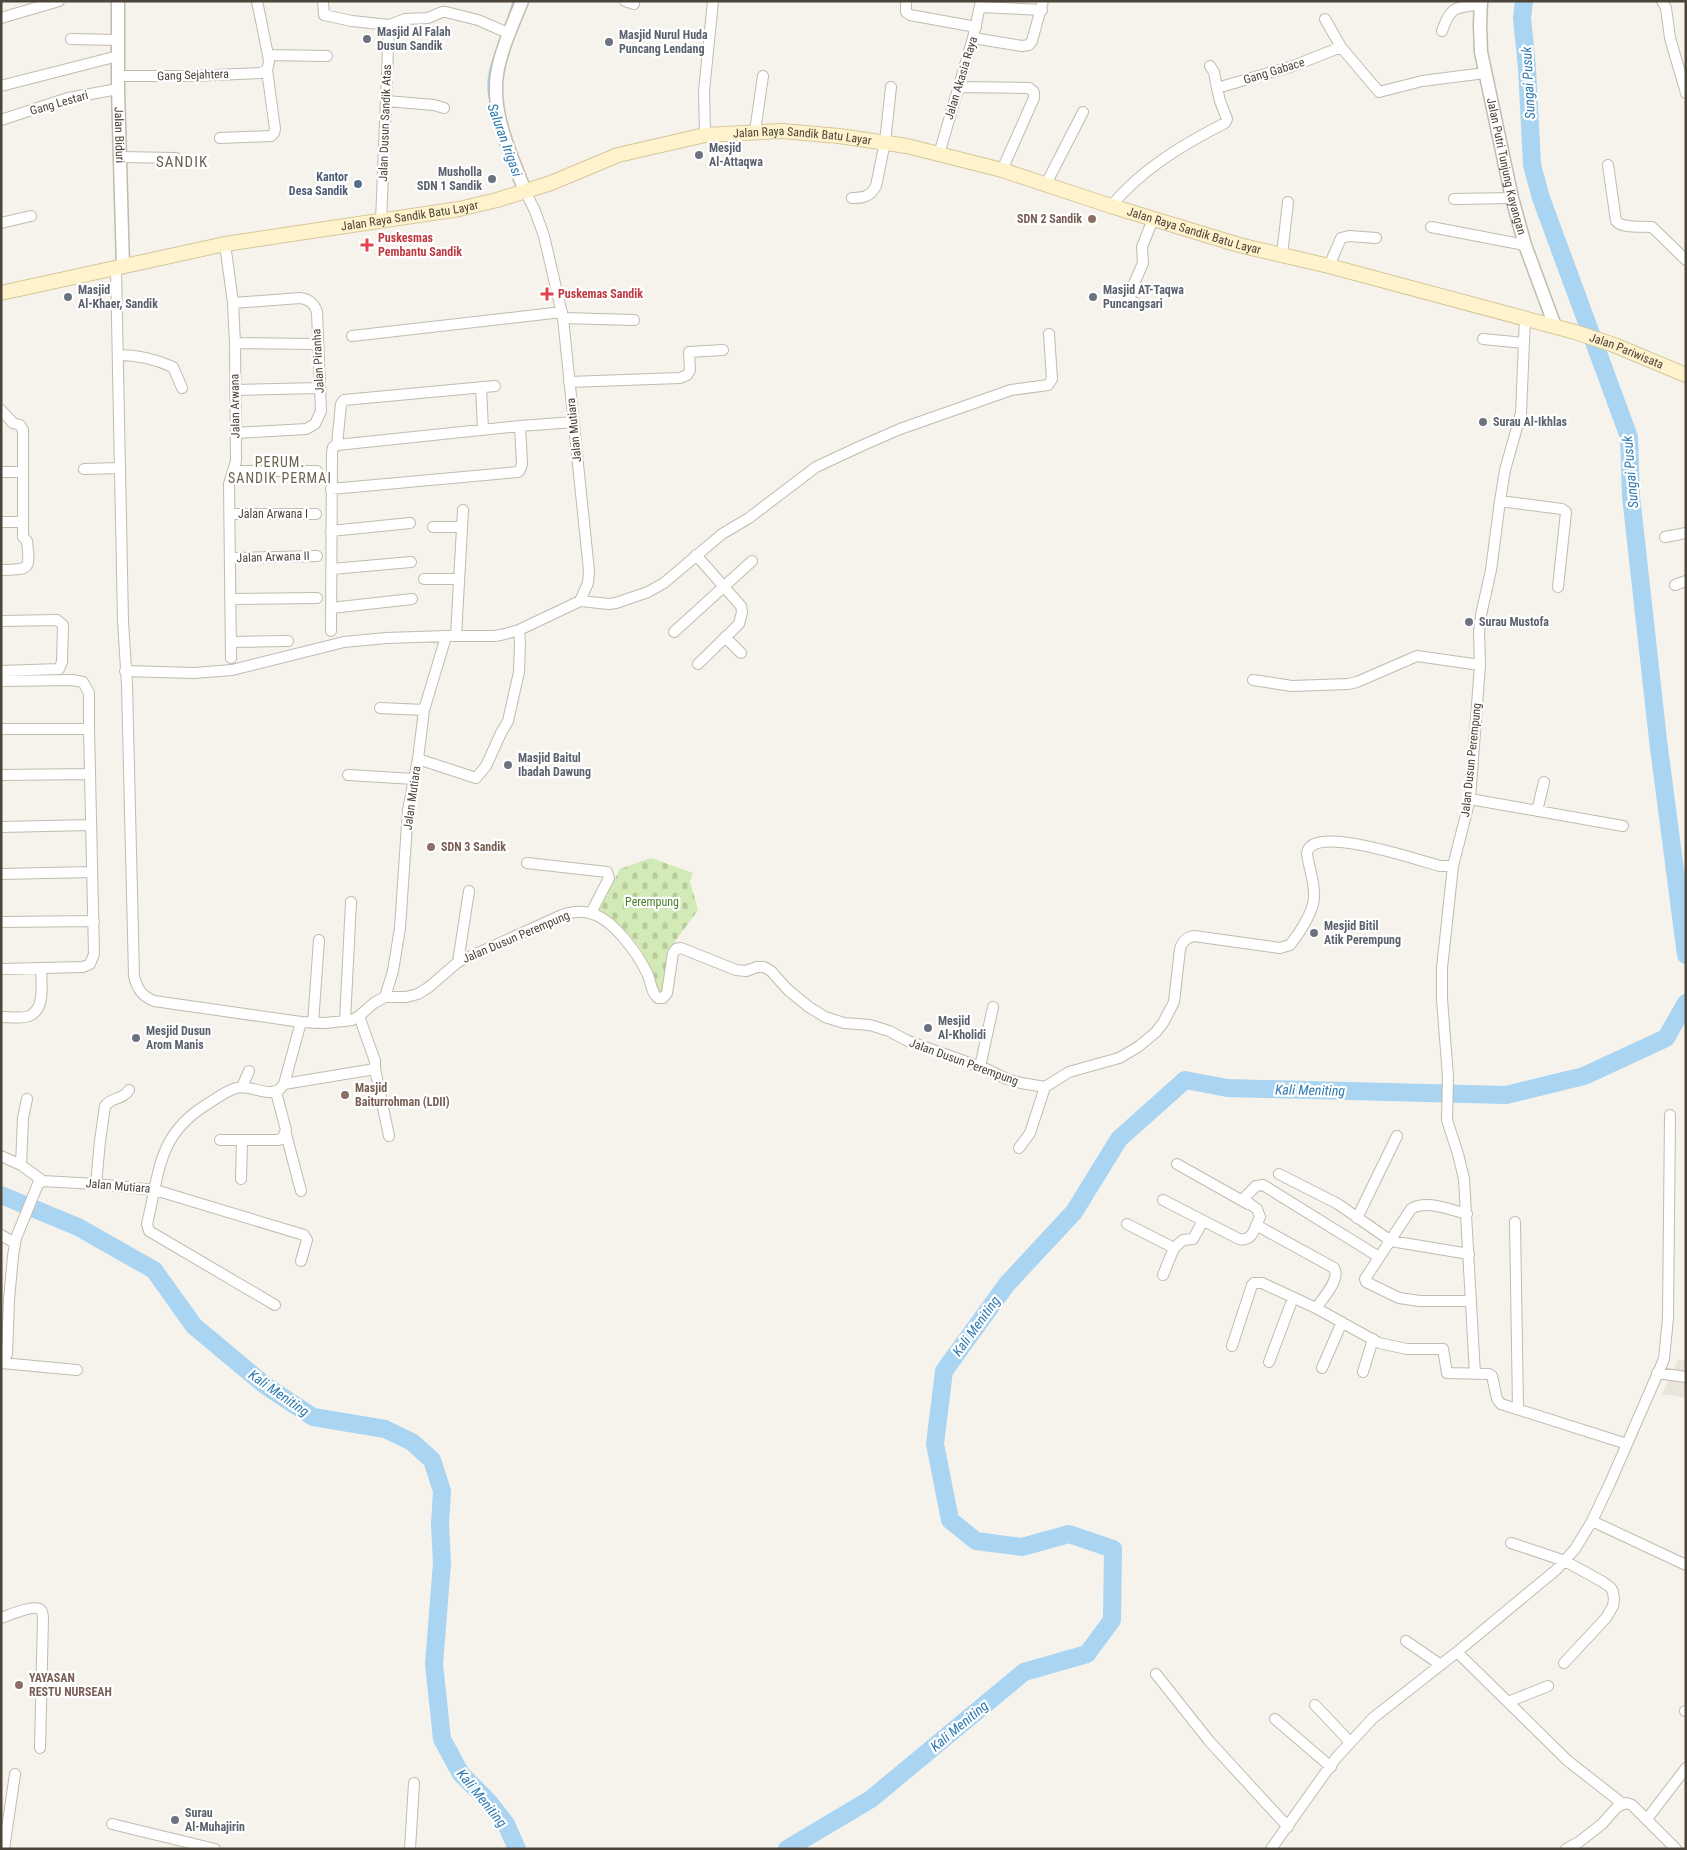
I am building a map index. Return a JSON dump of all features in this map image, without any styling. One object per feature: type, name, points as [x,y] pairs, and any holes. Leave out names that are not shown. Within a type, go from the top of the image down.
[{"type":"main road","name":"Jalan Raya Sandik Batu Layar","points":[[1,293],[225,244],[459,209],[525,192],[618,155],[705,135],[782,131],[865,139],[939,154],[1002,170],[1239,245],[1329,266],[1566,329]]},
{"type":"main road","name":"Jalan Pariwisata","points":[[1566,329],[1614,345],[1686,375]]},
{"type":"street","points":[[1,18],[59,1]]},
{"type":"street","name":"Jalan Biduri","points":[[118,1],[120,268]]},
{"type":"street","points":[[220,138],[271,136],[274,133],[267,70],[269,62],[256,1]]},
{"type":"street","points":[[323,1],[324,14],[352,21],[389,25],[405,19],[428,18],[446,12],[478,20],[506,32]]},
{"type":"street","points":[[522,1],[506,32],[496,91],[505,140],[525,192]]},
{"type":"street","points":[[705,135],[704,90],[713,1]]},
{"type":"street","points":[[906,1],[906,12],[910,15],[976,27]]},
{"type":"street","points":[[1662,1],[1665,7],[1670,38],[1686,93]]},
{"type":"street","points":[[1442,32],[1450,12],[1481,3]]},
{"type":"street","name":"Jalan Putri Tunjung Kayangan","points":[[1481,3],[1480,44],[1512,198],[1525,245],[1566,329]]},
{"type":"street","points":[[973,38],[1028,46],[1032,41],[1042,6],[981,4]]},
{"type":"street","name":"Jalan Akasia Raya","points":[[939,154],[981,4]]},
{"type":"street","points":[[1325,19],[1341,47],[1379,92],[1422,81],[1485,73]]},
{"type":"street","name":"Jalan Dusun Sandik Atas","points":[[381,221],[389,25]]},
{"type":"street","points":[[71,39],[118,40]]},
{"type":"street","name":"Gang Gabace","points":[[1217,88],[1287,68],[1341,47]]},
{"type":"street","points":[[268,55],[327,56]]},
{"type":"street","points":[[1,86],[118,56]]},
{"type":"street","points":[[1111,206],[1124,191],[1153,166],[1184,145],[1226,122],[1214,72],[1210,66]]},
{"type":"street","name":"Gang Sejahtera","points":[[118,82],[261,73],[267,70]]},
{"type":"street","points":[[755,131],[762,76]]},
{"type":"street","name":"Gang Lestari","points":[[1,120],[118,82]]},
{"type":"street","points":[[852,198],[866,197],[873,192],[876,186],[885,142],[891,87]]},
{"type":"street","points":[[958,87],[1029,88],[1034,92],[1034,98],[1002,170]]},
{"type":"street","points":[[386,101],[434,105],[444,108]]},
{"type":"street","points":[[1046,184],[1084,112]]},
{"type":"street","points":[[120,157],[176,158]]},
{"type":"street","points":[[1608,165],[1616,221],[1624,226],[1652,227],[1686,260]]},
{"type":"street","name":"Jalan Mutiara","points":[[525,192],[535,211],[544,236],[562,315],[589,572],[588,583],[580,601]]},
{"type":"street","points":[[1454,199],[1512,198]]},
{"type":"street","points":[[1282,255],[1288,202]]},
{"type":"street","points":[[1,223],[31,216]]},
{"type":"street","points":[[1136,303],[1131,301],[1130,295],[1142,265],[1142,247],[1153,219]]},
{"type":"street","points":[[1431,227],[1525,245]]},
{"type":"street","points":[[1329,266],[1341,238],[1349,236],[1376,238]]},
{"type":"street","name":"Jalan Arwana","points":[[225,244],[234,303],[236,433],[236,461],[230,484],[231,658]]},
{"type":"street","points":[[120,268],[120,468],[133,966],[136,985],[141,993],[154,1002],[301,1022],[326,1023],[345,1021],[359,1016],[385,996]]},
{"type":"street","name":"Jalan Piranha","points":[[234,303],[306,298],[316,307],[321,406],[319,418],[315,424],[306,429],[236,433]]},
{"type":"street","points":[[352,336],[562,315],[634,320]]},
{"type":"street","name":"Jalan Dusun Perempung","points":[[1475,1374],[1464,1179],[1447,1120],[1448,1076],[1442,999],[1442,968],[1453,866],[1470,799],[1480,665],[1479,632],[1481,615],[1491,570],[1500,501],[1508,459],[1521,413],[1526,318]]},
{"type":"street","points":[[125,671],[194,672],[232,670],[344,642],[386,638],[495,636],[519,630],[580,601],[609,604],[641,595],[664,583],[696,554],[722,534],[749,518],[816,467],[900,429],[1011,390],[1048,384],[1052,379],[1050,334]]},
{"type":"street","points":[[1483,339],[1524,343]]},
{"type":"street","points":[[234,343],[317,344]]},
{"type":"street","points":[[569,382],[680,378],[687,375],[690,370],[689,352],[722,350]]},
{"type":"street","points":[[119,355],[134,355],[157,360],[173,367],[182,388]]},
{"type":"street","points":[[337,444],[341,404],[344,400],[495,386]]},
{"type":"street","points":[[481,387],[484,430]]},
{"type":"street","points":[[235,390],[319,388]]},
{"type":"street","points":[[1,410],[13,423]]},
{"type":"street","points":[[1,422],[20,425],[23,430],[23,537],[27,541],[29,562],[22,570],[1,570]]},
{"type":"street","points":[[331,631],[331,489],[333,447],[337,444],[574,422]]},
{"type":"street","points":[[331,489],[518,472],[522,467],[520,426]]},
{"type":"street","points":[[84,469],[120,468]]},
{"type":"street","points":[[233,471],[317,471]]},
{"type":"street","points":[[1,472],[23,472]]},
{"type":"street","points":[[1500,501],[1562,509],[1566,512],[1558,587]]},
{"type":"street","name":"Jalan Mutiara","points":[[385,996],[400,928],[408,810],[418,759],[424,710],[452,636],[459,579],[463,510]]},
{"type":"street","name":"Jalan Arwana I","points":[[230,514],[316,514]]},
{"type":"street","points":[[1,522],[23,522]]},
{"type":"street","points":[[331,531],[410,523]]},
{"type":"street","points":[[433,527],[462,527]]},
{"type":"street","points":[[1665,537],[1686,533]]},
{"type":"street","points":[[696,554],[741,606],[742,612],[738,624],[698,664]]},
{"type":"street","name":"Jalan Arwana II","points":[[230,558],[317,556]]},
{"type":"street","points":[[674,632],[752,561]]},
{"type":"street","points":[[332,569],[411,562]]},
{"type":"street","points":[[424,580],[459,579]]},
{"type":"street","points":[[1675,585],[1686,581]]},
{"type":"street","points":[[230,599],[317,598]]},
{"type":"street","points":[[331,608],[412,599]]},
{"type":"street","points":[[1,620],[57,620],[63,625],[62,667],[59,669],[1,671]]},
{"type":"street","points":[[418,759],[476,778],[484,771],[508,721],[519,672],[519,630]]},
{"type":"street","points":[[725,637],[741,653]]},
{"type":"street","points":[[231,642],[288,641]]},
{"type":"street","points":[[1253,680],[1292,686],[1348,684],[1357,682],[1417,656],[1480,665]]},
{"type":"street","points":[[1,680],[72,680],[83,682],[89,694],[94,921],[94,956],[90,964],[83,968],[1,969]]},
{"type":"street","points":[[380,708],[424,710]]},
{"type":"street","points":[[1,729],[89,729]]},
{"type":"street","points":[[1,775],[90,774]]},
{"type":"street","points":[[348,775],[414,779]]},
{"type":"street","points":[[1537,812],[1544,782]]},
{"type":"street","points":[[1470,799],[1623,826]]},
{"type":"street","points":[[1,826],[91,825]]},
{"type":"street","points":[[1019,1148],[1030,1133],[1045,1087],[1069,1072],[1119,1058],[1156,1032],[1174,1002],[1180,949],[1188,938],[1194,936],[1280,948],[1290,945],[1310,912],[1313,903],[1314,894],[1307,854],[1308,848],[1313,844],[1345,841],[1440,866],[1453,866]]},
{"type":"street","points":[[527,863],[607,872],[608,878],[591,913]]},
{"type":"street","points":[[1,874],[92,872]]},
{"type":"street","points":[[458,962],[469,891]]},
{"type":"street","points":[[345,1021],[351,902]]},
{"type":"street","name":"Jalan Dusun Perempung","points":[[385,996],[406,997],[418,994],[458,962],[562,915],[575,912],[591,913],[603,919],[629,944],[648,974],[653,994],[657,997],[663,998],[667,993],[673,953],[676,949],[681,948],[736,970],[743,971],[757,966],[764,967],[771,971],[788,990],[825,1017],[844,1023],[870,1025],[889,1031],[904,1040],[1021,1083],[1045,1087]]},
{"type":"street","points":[[1,922],[94,921]]},
{"type":"street","points":[[313,1022],[319,940]]},
{"type":"street","points":[[1,1017],[28,1016],[37,1010],[40,1004],[41,969]]},
{"type":"street","points":[[980,1067],[992,1007]]},
{"type":"street","points":[[359,1016],[375,1061],[389,1136]]},
{"type":"street","points":[[248,1071],[242,1087],[276,1092],[282,1088],[301,1022]]},
{"type":"street","points":[[284,1084],[375,1069]]},
{"type":"street","name":"Jalan Mutiara","points":[[40,1183],[96,1184],[155,1190],[166,1147],[179,1126],[199,1109],[231,1090],[242,1087]]},
{"type":"street","points":[[96,1184],[100,1141],[106,1106],[108,1102],[126,1095],[128,1090]]},
{"type":"street","points":[[276,1092],[301,1192]]},
{"type":"street","points":[[21,1165],[23,1118],[27,1099]]},
{"type":"street","points":[[1272,1849],[1350,1742],[1373,1718],[1457,1652],[1565,1561],[1592,1521],[1664,1359],[1668,1318],[1670,1116]]},
{"type":"street","points":[[220,1140],[279,1140],[286,1134]]},
{"type":"street","points":[[1358,1218],[1397,1136]]},
{"type":"street","points":[[241,1179],[242,1140]]},
{"type":"street","points":[[1,1156],[21,1165],[40,1183],[16,1241],[5,1299],[7,1354],[2,1364],[77,1370]]},
{"type":"street","points":[[1163,1200],[1239,1239],[1248,1239],[1256,1225],[1260,1213],[1256,1208],[1177,1164]]},
{"type":"street","points":[[1279,1174],[1338,1204],[1390,1241],[1469,1254]]},
{"type":"street","points":[[1248,1204],[1246,1196],[1256,1186],[1263,1185],[1379,1257]]},
{"type":"street","points":[[275,1305],[149,1231],[147,1224],[155,1190],[304,1235],[307,1240],[301,1261]]},
{"type":"street","points":[[1467,1214],[1431,1205],[1417,1205],[1411,1209],[1365,1276],[1365,1281],[1400,1298],[1420,1301],[1471,1301]]},
{"type":"street","points":[[1163,1275],[1174,1248],[1183,1240],[1194,1239],[1204,1221]]},
{"type":"street","points":[[1515,1222],[1518,1408]]},
{"type":"street","points":[[1126,1224],[1174,1248]]},
{"type":"street","points":[[1256,1225],[1336,1270],[1336,1278],[1316,1308]]},
{"type":"street","points":[[1,1235],[16,1241]]},
{"type":"street","points":[[1232,1346],[1252,1285],[1254,1283],[1262,1283],[1388,1345],[1407,1349],[1442,1348],[1444,1350],[1447,1373],[1489,1374],[1492,1376],[1498,1402],[1627,1444]]},
{"type":"street","points":[[1269,1362],[1293,1298]]},
{"type":"street","points":[[1322,1368],[1342,1322]]},
{"type":"street","points":[[1363,1372],[1373,1339]]},
{"type":"street","points":[[1657,1373],[1686,1376]]},
{"type":"street","points":[[1592,1521],[1686,1565]]},
{"type":"street","points":[[1511,1543],[1565,1561],[1610,1588],[1614,1599],[1613,1606],[1606,1618],[1564,1663]]},
{"type":"street","points":[[1,1618],[32,1608],[38,1608],[42,1611],[40,1748]]},
{"type":"street","points":[[1406,1641],[1441,1665]]},
{"type":"street","points":[[1457,1652],[1568,1761],[1623,1804],[1632,1805],[1676,1849]]},
{"type":"street","points":[[1156,1674],[1210,1742],[1288,1828]]},
{"type":"street","points":[[1508,1702],[1548,1686]]},
{"type":"street","points":[[1315,1706],[1350,1742]]},
{"type":"street","points":[[1275,1719],[1331,1767]]},
{"type":"street","points":[[1647,1819],[1686,1768]]},
{"type":"street","points":[[4,1849],[15,1774]]},
{"type":"street","points":[[410,1849],[414,1783]]},
{"type":"street","points":[[1566,1849],[1579,1842],[1602,1824],[1617,1807],[1623,1804]]},
{"type":"street","points":[[112,1824],[173,1844],[215,1849]]},
{"type":"shaded area","points":[[1678,1359],[1686,1360],[1686,1398],[1662,1394]]},
{"type":"green space","name":"Perempung","points":[[651,858],[693,873],[690,881],[698,910],[669,950],[662,993],[659,993],[652,972],[638,945],[620,926],[599,911],[620,869]]},
{"type":"waterway","name":"Saluran Irigasi","points":[[509,17],[514,1]]},
{"type":"waterway","name":"Sungai Pusuk","points":[[1524,1],[1522,18],[1527,68],[1532,165],[1541,198],[1629,437],[1631,496],[1658,740],[1686,955]]},
{"type":"waterway","name":"Saluran Irigasi","points":[[492,104],[489,92],[489,79],[496,55]]},
{"type":"waterway","name":"Kali Meniting","points":[[787,1849],[871,1799],[1024,1672],[1087,1654],[1112,1620],[1113,1549],[1069,1534],[1022,1547],[976,1541],[950,1520],[935,1444],[944,1371],[1007,1284],[1074,1212],[1119,1139],[1185,1080],[1227,1088],[1506,1095],[1584,1076],[1666,1038],[1686,1003]]},
{"type":"waterway","name":"Kali Meniting","points":[[1,1195],[78,1227],[154,1270],[194,1326],[266,1386],[313,1417],[385,1429],[412,1442],[432,1460],[442,1491],[440,1525],[442,1563],[434,1664],[442,1739],[461,1774],[488,1801],[506,1824],[517,1849]]},
{"type":"place","name":"Masjid Al Falah Dusun Sandik","points":[[367,39]]},
{"type":"place","name":"Masjid Nurul Huda Puncang Lendang","points":[[609,42]]},
{"type":"place","name":"Mesjid Al-Attaqwa","points":[[699,155]]},
{"type":"place","name":"Musholla SDN 1 Sandik","points":[[492,179]]},
{"type":"place","name":"Kantor Desa Sandik","points":[[358,184]]},
{"type":"place","name":"SDN 2 Sandik","points":[[1092,219]]},
{"type":"place","name":"Puskesmas Pembantu Sandik","points":[[367,245]]},
{"type":"place","name":"Puskemas Sandik","points":[[547,294]]},
{"type":"place","name":"Masjid Al-Khaer, Sandik","points":[[68,297]]},
{"type":"place","name":"Masjid AT-Taqwa Puncangsari","points":[[1093,297]]},
{"type":"place","name":"Surau Al-Ikhlas","points":[[1483,422]]},
{"type":"place","name":"Surau Mustofa","points":[[1469,622]]},
{"type":"place","name":"Masjid Baitul Ibadah Dawung","points":[[508,765]]},
{"type":"place","name":"SDN 3 Sandik","points":[[431,847]]},
{"type":"place","name":"Mesjid Bitil Atik Perempung","points":[[1314,933]]},
{"type":"place","name":"Mesjid Al-Kholidi","points":[[928,1028]]},
{"type":"place","name":"Mesjid Dusun Arom Manis","points":[[136,1038]]},
{"type":"place","name":"Masjid Baiturrohman (LDII)","points":[[345,1095]]},
{"type":"place","name":"YAYASAN RESTU NURSEAH","points":[[19,1685]]},
{"type":"place","name":"Surau Al-Muhajirin","points":[[175,1820]]},
{"type":"district","name":"SANDIK","points":[[182,162]]},
{"type":"district","name":"PERUM. SANDIK PERMAI","points":[[280,470]]}]
